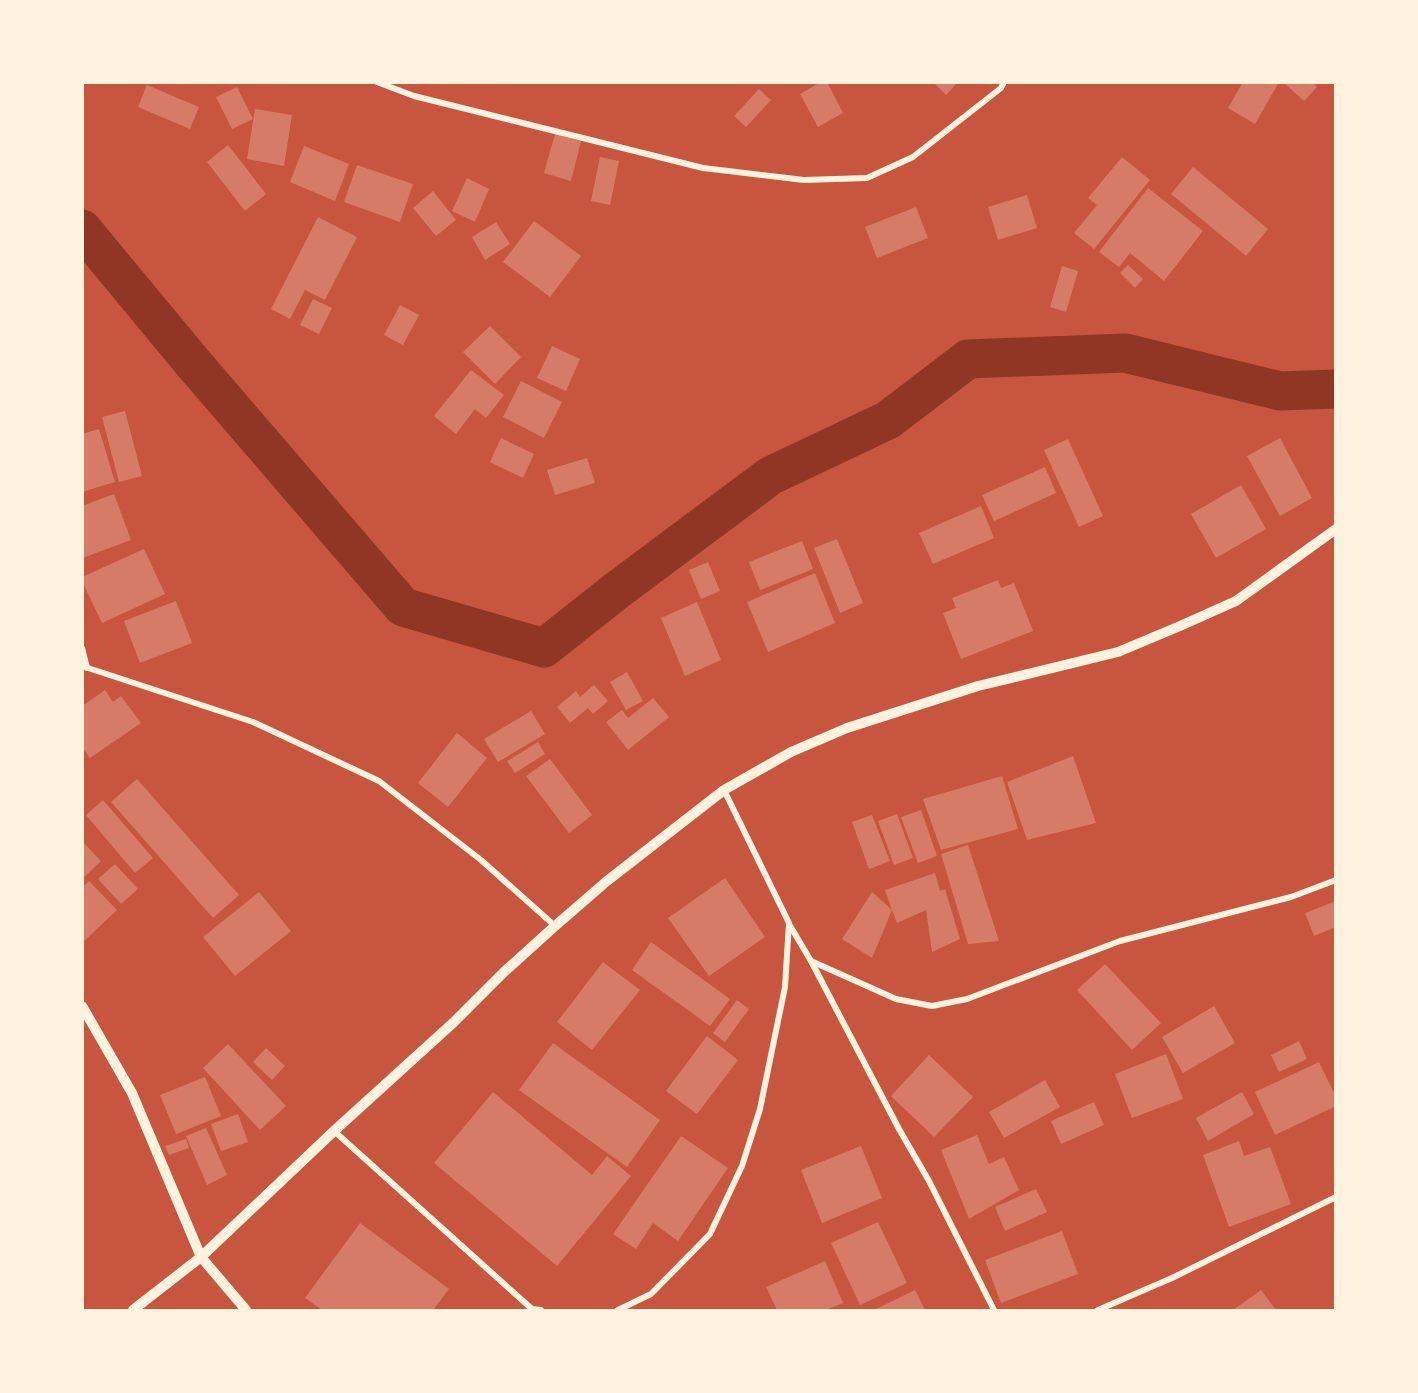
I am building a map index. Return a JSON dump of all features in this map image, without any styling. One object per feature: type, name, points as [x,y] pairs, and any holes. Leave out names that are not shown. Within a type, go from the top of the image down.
[{"type":"street","points":[[377,82],[426,99],[702,168],[804,180],[867,178],[913,157],[1001,88],[1005,82]]},
{"type":"street","points":[[133,1311],[201,1257],[334,1131],[607,881],[724,790],[791,753],[847,728],[978,686],[1118,652],[1180,626],[1236,601],[1335,529]]},
{"type":"street","points":[[82,648],[85,667],[253,722],[379,781],[481,860],[555,927]]},
{"type":"street","points":[[724,790],[789,923],[928,1181],[994,1311]]},
{"type":"street","points":[[811,961],[896,999],[932,1006],[968,999],[1120,941],[1291,897],[1335,880]]},
{"type":"street","points":[[618,1311],[651,1294],[710,1233],[742,1166],[760,1109],[785,987],[789,923]]},
{"type":"street","points":[[82,1006],[132,1093],[201,1257],[246,1311]]},
{"type":"street","points":[[334,1131],[532,1309],[542,1311]]},
{"type":"street","points":[[1098,1311],[1172,1278],[1335,1197]]},
{"type":"building","points":[[821,82],[827,82],[843,113],[818,127],[800,94]]},
{"type":"building","points":[[933,82],[958,82],[946,95]]},
{"type":"building","points":[[1243,82],[1279,82],[1255,124],[1228,108]]},
{"type":"building","points":[[1286,82],[1312,82],[1317,87],[1304,101],[1285,84]]},
{"type":"building","points":[[147,85],[199,107],[190,129],[138,107]]},
{"type":"building","points":[[237,87],[253,119],[232,129],[216,97]]},
{"type":"building","points":[[759,89],[771,100],[746,127],[734,116]]},
{"type":"building","points":[[255,109],[292,115],[284,166],[247,159]]},
{"type":"building","points":[[555,134],[581,141],[571,181],[544,173]]},
{"type":"building","points":[[228,145],[266,194],[245,211],[207,162]]},
{"type":"building","points":[[304,146],[349,164],[335,201],[290,182]]},
{"type":"building","points":[[600,157],[619,161],[610,205],[591,201]]},
{"type":"building","points":[[1122,157],[1150,180],[1094,249],[1074,233],[1097,205],[1088,198]]},
{"type":"building","points":[[357,165],[413,184],[400,222],[344,202]]},
{"type":"building","points":[[1193,167],[1268,229],[1246,256],[1171,194]]},
{"type":"building","points":[[467,178],[489,189],[475,222],[452,211]]},
{"type":"building","points":[[1148,188],[1203,231],[1164,281],[1130,253],[1119,267],[1099,252]]},
{"type":"building","points":[[433,191],[456,220],[436,236],[413,208]]},
{"type":"building","points":[[1027,195],[1037,228],[998,240],[988,207]]},
{"type":"building","points":[[916,207],[928,238],[877,258],[865,227]]},
{"type":"building","points":[[318,217],[357,237],[325,300],[305,290],[290,319],[271,309]]},
{"type":"building","points":[[534,221],[581,256],[550,297],[503,262]]},
{"type":"building","points":[[496,222],[510,244],[485,260],[472,237]]},
{"type":"building","points":[[1128,265],[1143,279],[1135,288],[1120,273]]},
{"type":"building","points":[[1062,266],[1078,271],[1066,312],[1050,307]]},
{"type":"building","points":[[313,299],[332,308],[319,334],[300,325]]},
{"type":"building","points":[[400,305],[419,315],[403,345],[384,335]]},
{"type":"building","points":[[490,326],[521,357],[495,384],[463,352]]},
{"type":"building","points":[[552,346],[580,359],[566,391],[537,378]]},
{"type":"building","points":[[471,370],[504,395],[486,418],[475,409],[456,434],[434,416]]},
{"type":"building","points":[[521,381],[562,402],[544,438],[503,417]]},
{"type":"building","points":[[125,411],[142,476],[119,482],[102,417]]},
{"type":"building","points":[[99,429],[115,482],[82,492],[82,434]]},
{"type":"building","points":[[501,438],[534,454],[523,478],[490,462]]},
{"type":"building","points":[[1280,438],[1312,498],[1280,516],[1247,456]]},
{"type":"building","points":[[1068,439],[1103,516],[1079,527],[1044,450]]},
{"type":"building","points":[[587,458],[595,483],[555,495],[547,470]]},
{"type":"building","points":[[1045,467],[1056,493],[994,521],[982,495]]},
{"type":"building","points":[[1241,485],[1266,529],[1216,558],[1191,514]]},
{"type":"building","points":[[114,494],[131,540],[82,558],[82,506]]},
{"type":"building","points":[[981,506],[994,538],[933,564],[919,533]]},
{"type":"building","points":[[837,539],[863,603],[840,613],[814,548]]},
{"type":"building","points":[[802,541],[813,569],[760,590],[749,562]]},
{"type":"building","points":[[144,549],[165,594],[102,623],[82,577]]},
{"type":"building","points":[[708,562],[720,591],[701,599],[689,570]]},
{"type":"building","points":[[815,573],[835,623],[768,652],[747,602]]},
{"type":"building","points":[[998,580],[1001,588],[1014,583],[1033,631],[961,659],[943,613],[956,608],[952,598]]},
{"type":"building","points":[[176,601],[192,643],[140,663],[124,621]]},
{"type":"building","points":[[697,602],[721,660],[685,676],[661,618]]},
{"type":"building","points":[[627,672],[643,701],[626,710],[610,682]]},
{"type":"building","points":[[594,685],[608,701],[593,714],[588,708],[570,723],[557,707],[576,691],[580,697]]},
{"type":"building","points":[[105,690],[113,702],[121,696],[141,723],[90,758],[82,747],[82,706]]},
{"type":"building","points":[[653,698],[669,717],[628,750],[606,722],[622,710],[628,718]]},
{"type":"building","points":[[531,711],[545,734],[498,762],[484,739]]},
{"type":"building","points":[[457,733],[487,758],[448,807],[418,783]]},
{"type":"building","points":[[538,742],[545,754],[515,773],[507,761]]},
{"type":"building","points":[[1073,756],[1096,823],[1027,840],[1007,782]]},
{"type":"building","points":[[550,759],[592,815],[569,833],[526,776]]},
{"type":"building","points":[[1002,776],[1018,829],[941,850],[923,799]]},
{"type":"building","points":[[137,779],[239,895],[213,918],[111,802]]},
{"type":"building","points":[[103,800],[153,858],[135,873],[86,815]]},
{"type":"building","points":[[921,810],[937,856],[918,863],[901,817]]},
{"type":"building","points":[[897,814],[913,858],[894,865],[878,821]]},
{"type":"building","points":[[872,815],[890,861],[869,869],[852,822]]},
{"type":"building","points":[[82,841],[101,861],[82,879]]},
{"type":"building","points":[[968,845],[999,941],[968,944],[941,854]]},
{"type":"building","points":[[115,864],[138,889],[121,904],[98,879]]},
{"type":"building","points":[[935,873],[940,891],[945,889],[960,939],[932,952],[926,910],[897,923],[885,890]]},
{"type":"building","points":[[725,878],[765,937],[709,976],[668,918]]},
{"type":"building","points":[[89,881],[117,910],[82,943],[82,888]]},
{"type":"building","points":[[259,892],[291,931],[235,976],[203,937]]},
{"type":"building","points":[[872,892],[892,910],[872,958],[842,939]]},
{"type":"building","points":[[1336,901],[1336,927],[1314,936],[1305,913]]},
{"type":"building","points":[[651,942],[730,999],[710,1026],[632,970]]},
{"type":"building","points":[[603,962],[640,990],[592,1050],[557,1022]]},
{"type":"building","points":[[1105,964],[1161,1023],[1132,1050],[1077,990]]},
{"type":"building","points":[[737,1000],[749,1009],[725,1042],[713,1033]]},
{"type":"building","points":[[1214,1006],[1235,1043],[1183,1073],[1162,1037]]},
{"type":"building","points":[[707,1036],[738,1060],[697,1114],[666,1091]]},
{"type":"building","points":[[1299,1041],[1307,1059],[1279,1072],[1271,1055]]},
{"type":"building","points":[[553,1043],[660,1120],[627,1167],[519,1090]]},
{"type":"building","points":[[228,1044],[286,1106],[260,1130],[203,1068]]},
{"type":"building","points":[[266,1048],[285,1066],[272,1080],[253,1062]]},
{"type":"building","points":[[1166,1054],[1183,1099],[1132,1118],[1115,1074]]},
{"type":"building","points":[[929,1055],[973,1097],[934,1137],[891,1096]]},
{"type":"building","points":[[1319,1062],[1336,1097],[1336,1106],[1275,1135],[1255,1092]]},
{"type":"building","points":[[205,1077],[221,1116],[176,1134],[160,1095]]},
{"type":"building","points":[[1045,1080],[1060,1107],[1004,1138],[989,1112]]},
{"type":"building","points":[[493,1092],[592,1175],[607,1156],[631,1176],[557,1266],[434,1163]]},
{"type":"building","points":[[1242,1092],[1254,1114],[1208,1141],[1196,1118]]},
{"type":"building","points":[[1094,1102],[1104,1125],[1061,1144],[1051,1121]]},
{"type":"building","points":[[238,1114],[248,1142],[221,1151],[211,1124]]},
{"type":"building","points":[[206,1128],[227,1175],[207,1185],[186,1136]]},
{"type":"building","points":[[977,1135],[989,1164],[1004,1157],[1019,1190],[969,1219],[941,1150]]},
{"type":"building","points":[[681,1136],[728,1168],[678,1241],[653,1223],[636,1249],[613,1234]]},
{"type":"building","points":[[186,1139],[189,1148],[169,1155],[165,1146]]},
{"type":"building","points":[[1239,1141],[1244,1156],[1270,1147],[1291,1204],[1229,1227],[1203,1155]]},
{"type":"building","points":[[861,1146],[882,1198],[822,1223],[801,1170]]},
{"type":"building","points":[[1036,1189],[1047,1212],[1005,1231],[995,1207]]},
{"type":"building","points":[[878,1222],[907,1283],[860,1305],[831,1243]]},
{"type":"building","points":[[360,1223],[449,1289],[433,1310],[322,1310],[305,1298]]},
{"type":"building","points":[[1062,1231],[1078,1274],[1001,1303],[985,1260]]},
{"type":"building","points":[[825,1261],[843,1303],[826,1310],[777,1310],[766,1287]]},
{"type":"building","points":[[915,1290],[925,1310],[874,1310]]},
{"type":"building","points":[[1261,1290],[1276,1310],[1233,1310]]},
{"type":"waterway","points":[[82,229],[193,363],[403,607],[544,648],[770,476],[888,420],[968,359],[1125,353],[1280,391],[1336,389]]}]
